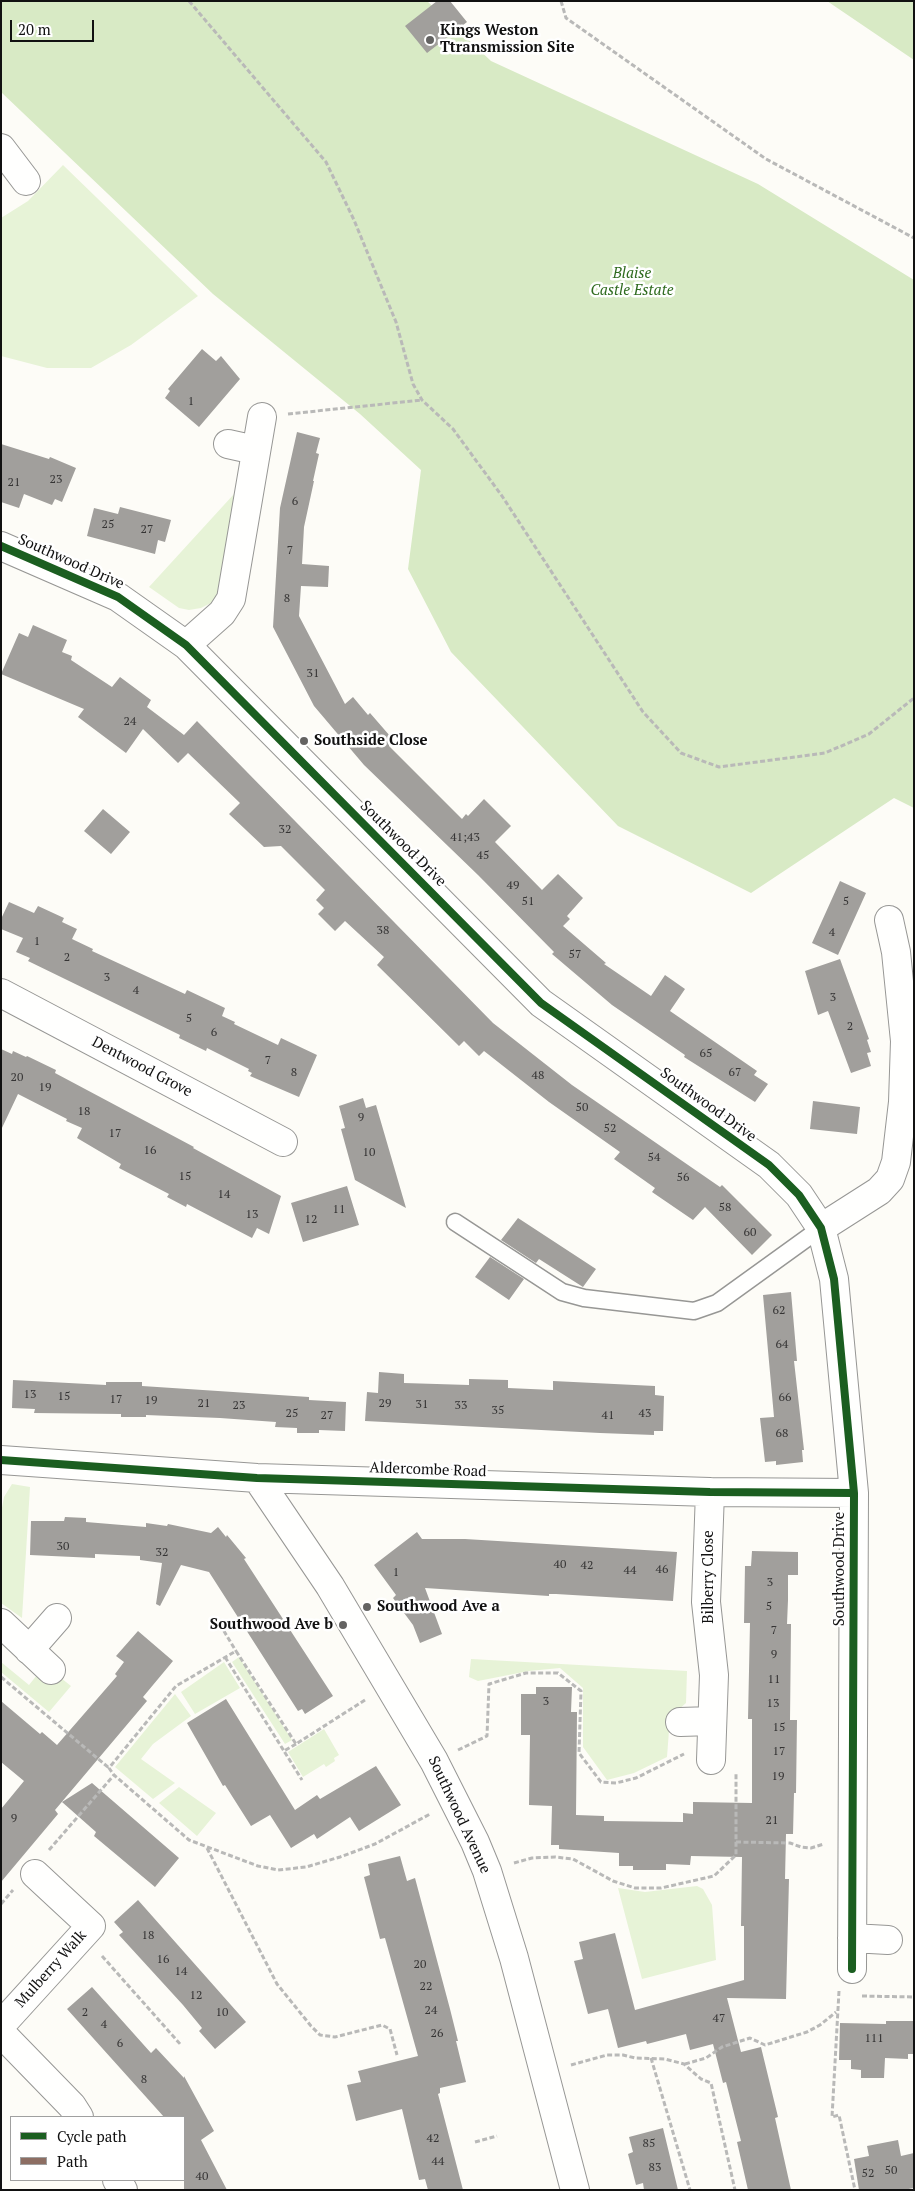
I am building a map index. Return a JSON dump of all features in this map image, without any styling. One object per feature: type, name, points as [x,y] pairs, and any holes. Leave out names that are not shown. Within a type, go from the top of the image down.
[{"type":"street","points":[[1,148],[26,181]]},
{"type":"street","points":[[186,645],[222,613],[231,599],[262,417]]},
{"type":"street","points":[[228,444],[255,450]]},
{"type":"street","name":"Southwood Drive","points":[[1,546],[118,597],[186,645],[541,1003],[769,1166],[799,1195],[821,1228],[834,1280],[854,1493],[852,1969]]},
{"type":"street","points":[[821,1228],[879,1191],[890,1179],[896,1162],[903,1102],[905,951],[889,920]]},
{"type":"street","name":"Dentwood Grove","points":[[1,993],[283,1142]]},
{"type":"street","name":"Aldercombe Road","points":[[1,1460],[257,1478],[710,1492],[854,1493]]},
{"type":"street","name":"Southwood Avenue","points":[[257,1478],[330,1586],[434,1761],[487,1871],[514,1958],[575,2190]]},
{"type":"street","name":"Bilberry Close","points":[[710,1492],[706,1602],[714,1675],[718,1748]]},
{"type":"street","points":[[29,1650],[57,1618]]},
{"type":"street","points":[[1,1623],[51,1670]]},
{"type":"street","points":[[680,1722],[718,1748]]},
{"type":"street","name":"Mulberry Walk","points":[[1,2025],[91,1926],[33,1871]]},
{"type":"street","points":[[852,1938],[888,1940]]},
{"type":"street","points":[[1,2033],[72,2106],[78,2116]]},
{"type":"lane","points":[[455,1222],[562,1292],[584,1298],[694,1311],[717,1302],[821,1228]]},
{"type":"path","points":[[189,1],[326,162],[354,220],[392,314],[413,384],[422,400],[453,429],[502,496],[643,712],[681,753],[719,767],[824,753],[869,734],[914,698]]},
{"type":"path","points":[[561,1],[566,18],[766,159],[914,238]]},
{"type":"path","points":[[262,417],[422,400]]},
{"type":"path","points":[[216,1618],[296,1744]]},
{"type":"path","points":[[109,1768],[176,1686],[236,1650]]},
{"type":"path","points":[[225,1657],[302,1780]]},
{"type":"path","points":[[434,1761],[487,1736],[489,1684],[526,1673],[558,1673],[581,1692],[579,1754],[601,1782],[616,1783],[636,1778],[718,1748],[736,1842],[736,1855],[714,1876],[661,1888],[635,1888],[622,1885],[594,1872],[573,1859],[555,1857],[532,1858],[487,1871]]},
{"type":"path","points":[[1,1677],[109,1768],[114,1775],[189,1840],[207,1848],[258,1866],[278,1870],[306,1867],[375,1844],[412,1824]]},
{"type":"path","points":[[284,1751],[388,1685]]},
{"type":"path","points":[[1,1904],[33,1871],[114,1775]]},
{"type":"path","points":[[736,1842],[790,1843],[811,1848],[853,1838]]},
{"type":"path","points":[[207,1848],[277,1984],[311,2026],[320,2035],[335,2037],[382,2025],[390,2029],[397,2055]]},
{"type":"path","points":[[84,1934],[181,2045]]},
{"type":"path","points":[[852,1969],[842,1969],[838,1996],[832,2117],[839,2115],[854,2190]]},
{"type":"path","points":[[838,1996],[848,1996]]},
{"type":"path","points":[[857,1996],[914,1997]]},
{"type":"path","points":[[684,2064],[706,2058],[722,2048],[750,2038],[765,2045],[807,2032],[820,2025],[836,2012]]},
{"type":"path","points":[[544,2072],[607,2055],[666,2059],[684,2064],[701,2079],[711,2083],[735,2190]]},
{"type":"path","points":[[650,2058],[690,2190]]},
{"type":"path","points":[[475,2142],[496,2136]]},
{"type":"green space","name":"Blaise Castle Estate","points":[[1,1],[427,1],[491,61],[758,184],[914,280],[914,808],[894,798],[751,893],[618,826],[451,652],[408,569],[421,470],[360,414],[213,294],[1,92]]},
{"type":"green space","points":[[827,1],[914,1],[914,60]]},
{"type":"green space","points":[[63,165],[198,296],[131,345],[91,368],[47,368],[1,356],[1,218],[28,201]]},
{"type":"green space","points":[[234,494],[222,579],[217,594],[213,602],[201,608],[189,610],[179,608],[149,587]]},
{"type":"green space","points":[[12,1484],[30,1487],[22,1618],[1,1603],[1,1513],[4,1497]]},
{"type":"green space","points":[[239,1657],[292,1740],[285,1744],[232,1662]]},
{"type":"green space","points":[[471,1659],[687,1671],[686,1703],[670,1717],[667,1757],[634,1773],[607,1780],[583,1747],[583,1688],[560,1668],[529,1671],[478,1681],[469,1677]]},
{"type":"green space","points":[[1,1662],[29,1685],[41,1670],[56,1674],[71,1686],[49,1712],[1,1672]]},
{"type":"green space","points":[[224,1662],[240,1688],[195,1714],[181,1692]]},
{"type":"green space","points":[[175,1694],[191,1716],[153,1744],[141,1759],[175,1783],[153,1799],[115,1767]]},
{"type":"green space","points":[[324,1729],[339,1755],[334,1758],[335,1761],[326,1767],[324,1764],[303,1777],[288,1752]]},
{"type":"green space","points":[[179,1787],[216,1813],[197,1836],[159,1803]]},
{"type":"green space","points":[[697,1886],[703,1889],[712,1905],[716,1960],[642,1979],[618,1888],[645,1892]]},
{"type":"building","name":"Kings Weston Ttransmission Site","points":[[437,1],[450,1],[467,22],[427,53],[405,26]]},
{"type":"building","points":[[202,349],[216,361],[221,356],[240,379],[199,427],[165,398],[170,391],[168,389]]},
{"type":"building","points":[[297,432],[320,438],[316,453],[319,454],[304,527],[302,564],[329,566],[328,587],[301,586],[299,616],[345,704],[353,697],[368,715],[370,713],[390,736],[389,746],[462,819],[466,814],[468,816],[484,799],[511,826],[495,842],[542,890],[558,874],[583,898],[567,916],[570,919],[563,926],[606,963],[604,964],[651,996],[665,975],[685,989],[670,1011],[757,1071],[754,1075],[768,1084],[755,1102],[684,1057],[685,1055],[612,1005],[552,954],[554,952],[478,875],[364,765],[314,706],[273,627],[280,508]]},
{"type":"building","points":[[1,444],[49,459],[50,457],[76,468],[62,502],[55,499],[52,505],[24,494],[19,508],[1,502]]},
{"type":"building","points":[[120,507],[171,520],[165,542],[158,540],[155,554],[87,536],[94,508],[118,514]]},
{"type":"building","points":[[33,625],[67,640],[62,652],[72,656],[71,660],[112,687],[120,677],[151,700],[147,707],[184,735],[197,721],[493,1023],[572,1085],[720,1187],[722,1185],[772,1235],[752,1255],[705,1207],[693,1220],[652,1192],[655,1188],[614,1159],[620,1152],[549,1102],[484,1051],[479,1056],[464,1041],[459,1046],[377,965],[384,957],[345,921],[335,931],[318,914],[324,908],[316,900],[325,890],[281,846],[264,847],[229,814],[240,803],[188,753],[178,763],[143,729],[126,753],[78,717],[84,709],[1,674],[19,633],[28,637]]},
{"type":"building","points":[[103,809],[130,832],[111,854],[84,831]]},
{"type":"building","points":[[840,881],[866,893],[838,955],[812,943]]},
{"type":"building","points":[[9,902],[34,913],[38,906],[64,918],[62,922],[77,929],[72,939],[93,949],[92,951],[185,994],[187,990],[225,1008],[222,1016],[235,1022],[234,1024],[278,1045],[281,1038],[317,1055],[299,1097],[250,1076],[252,1073],[248,1071],[249,1069],[207,1048],[206,1051],[179,1038],[180,1035],[28,961],[30,958],[16,952],[23,938],[1,929],[1,919]]},
{"type":"building","points":[[840,959],[869,1039],[867,1040],[871,1052],[867,1053],[871,1066],[851,1073],[828,1011],[818,1015],[805,971]]},
{"type":"building","points":[[1,1049],[12,1054],[13,1051],[27,1056],[56,1070],[55,1073],[281,1196],[269,1234],[257,1228],[252,1238],[187,1204],[186,1207],[167,1197],[169,1194],[119,1168],[121,1164],[77,1138],[82,1128],[18,1094],[1,1130]]},
{"type":"building","points":[[363,1098],[366,1108],[376,1105],[406,1208],[355,1180],[341,1129],[345,1128],[339,1106]]},
{"type":"building","points":[[813,1101],[860,1107],[857,1134],[810,1129]]},
{"type":"building","points":[[347,1186],[359,1225],[303,1242],[291,1203]]},
{"type":"building","points":[[518,1218],[596,1269],[583,1287],[539,1259],[536,1263],[501,1240]]},
{"type":"building","points":[[490,1257],[524,1279],[509,1300],[475,1277]]},
{"type":"building","points":[[791,1292],[797,1361],[794,1361],[804,1450],[802,1450],[803,1462],[776,1465],[776,1461],[765,1462],[760,1418],[774,1417],[763,1295]]},
{"type":"building","points":[[379,1372],[404,1374],[404,1383],[469,1385],[469,1379],[508,1380],[508,1388],[553,1390],[553,1381],[655,1386],[655,1395],[664,1396],[663,1431],[654,1431],[654,1435],[365,1421],[367,1392],[378,1393]]},
{"type":"building","points":[[13,1380],[106,1385],[106,1382],[142,1382],[142,1386],[309,1397],[309,1400],[346,1402],[345,1431],[319,1430],[319,1433],[297,1433],[297,1428],[275,1427],[276,1422],[220,1418],[146,1415],[146,1417],[121,1417],[121,1414],[34,1413],[35,1409],[12,1408]]},
{"type":"building","points":[[65,1517],[86,1518],[86,1522],[146,1527],[146,1523],[167,1526],[168,1524],[211,1533],[218,1527],[246,1558],[244,1559],[333,1696],[305,1714],[302,1709],[298,1711],[209,1572],[181,1565],[160,1606],[156,1604],[162,1563],[140,1560],[140,1556],[95,1554],[95,1558],[30,1555],[31,1521],[64,1521]]},
{"type":"building","points":[[417,1532],[422,1539],[465,1539],[677,1552],[673,1601],[425,1588],[442,1634],[420,1643],[413,1625],[393,1598],[396,1595],[374,1565]]},
{"type":"building","points":[[752,1551],[798,1552],[798,1575],[788,1575],[787,1624],[791,1624],[790,1720],[797,1720],[796,1793],[794,1793],[793,1834],[786,1834],[785,1879],[789,1879],[786,1999],[727,1998],[741,2052],[761,2047],[778,2117],[775,2118],[791,2190],[748,2190],[737,2142],[741,2141],[726,2082],[723,2083],[713,2044],[690,2050],[686,2034],[647,2044],[646,2041],[618,2048],[608,2009],[588,2014],[574,1961],[583,1959],[579,1942],[615,1933],[635,2010],[744,1980],[744,1926],[741,1926],[742,1857],[691,1856],[690,1865],[666,1864],[666,1870],[633,1870],[633,1866],[619,1866],[619,1853],[559,1849],[559,1845],[551,1845],[552,1806],[529,1805],[530,1735],[521,1735],[521,1694],[536,1694],[536,1687],[572,1687],[571,1712],[577,1712],[576,1815],[604,1816],[604,1821],[683,1822],[683,1813],[693,1814],[693,1802],[752,1803],[752,1719],[748,1719],[750,1623],[744,1623],[745,1566],[751,1566]]},
{"type":"building","points":[[138,1631],[173,1661],[143,1697],[147,1701],[55,1810],[58,1814],[1,1882],[1,1809],[24,1781],[1,1762],[1,1701],[40,1734],[42,1732],[57,1745],[117,1676],[115,1674],[124,1662],[116,1656]]},
{"type":"building","points":[[226,1699],[295,1810],[317,1795],[320,1799],[376,1766],[401,1805],[359,1831],[350,1817],[317,1839],[314,1834],[291,1848],[270,1815],[251,1826],[225,1785],[223,1786],[187,1723]]},
{"type":"building","points":[[92,1783],[179,1858],[155,1887],[94,1836],[96,1832],[62,1802]]},
{"type":"building","points":[[400,1856],[407,1881],[415,1878],[458,2041],[456,2041],[466,2082],[440,2088],[440,2093],[438,2094],[463,2190],[428,2190],[425,2179],[419,2180],[402,2109],[356,2121],[347,2085],[361,2082],[358,2071],[418,2056],[385,1938],[380,1939],[364,1877],[370,1875],[368,1864]]},
{"type":"building","points":[[138,1900],[246,2022],[215,2049],[199,2031],[202,2028],[183,2005],[119,1935],[123,1932],[114,1922]]},
{"type":"building","points":[[92,1987],[151,2053],[156,2048],[184,2078],[184,2076],[214,2131],[201,2140],[227,2190],[184,2190],[185,2116],[163,2116],[67,2009]]},
{"type":"building","points":[[886,2021],[914,2021],[914,2054],[908,2054],[908,2059],[885,2058],[884,2078],[861,2078],[861,2070],[851,2069],[851,2060],[839,2060],[840,2023],[886,2024]]},
{"type":"building","points":[[663,2128],[678,2190],[644,2190],[643,2183],[636,2185],[628,2154],[633,2152],[629,2137]]},
{"type":"building","points":[[898,2140],[901,2156],[914,2153],[914,2188],[903,2190],[859,2190],[854,2159],[869,2156],[867,2146]]},
{"type":"cycle path","points":[[1,546],[118,597],[186,645],[541,1003],[769,1165],[799,1195],[821,1228],[834,1279],[854,1493],[852,1969]]},
{"type":"cycle path","points":[[1,1460],[257,1478],[710,1492],[854,1493]]},
{"type":"place","name":"Kings Weston Ttransmission Site","points":[[430,40]]},
{"type":"place","name":"Southside Close","points":[[304,741]]},
{"type":"place","name":"Southwood Ave a","points":[[367,1607]]},
{"type":"place","name":"Southwood Ave b","points":[[343,1625]]}]
